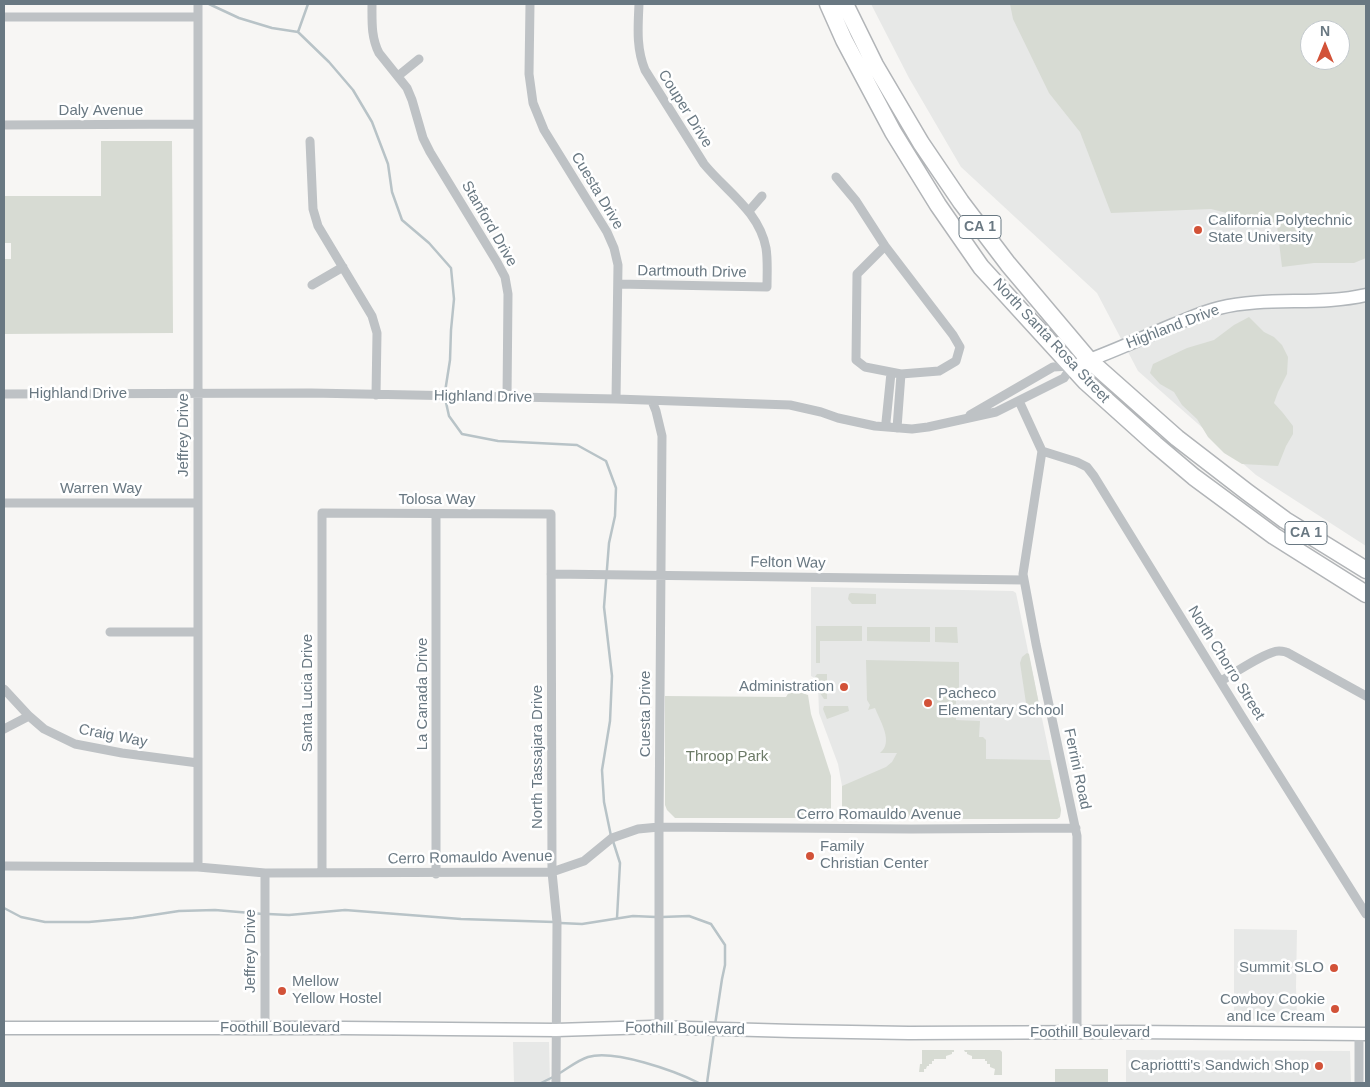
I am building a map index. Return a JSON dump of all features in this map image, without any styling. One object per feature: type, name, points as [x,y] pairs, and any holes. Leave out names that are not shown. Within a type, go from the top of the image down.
[{"type":"highway","name":"North Santa Rosa Street","points":[[828,4],[844,40],[893,132],[938,205],[981,267],[1086,382],[1155,444],[1274,536],[1366,594]]},
{"type":"highway","name":"North Santa Rosa Street","points":[[845,4],[874,64],[920,143],[1008,264],[1089,360],[1177,438],[1247,492],[1285,520],[1366,570]]},
{"type":"street","name":"Jeffrey Drive","points":[[198,4],[198,867]]},
{"type":"street","name":"Stanford Drive","points":[[372,4],[372,34],[379,52],[407,88],[423,138],[430,152],[505,277],[509,303],[507,397]]},
{"type":"street","name":"Cuesta Drive","points":[[530,4],[529,74],[533,103],[544,130],[611,240],[618,265],[616,399]]},
{"type":"street","name":"Couper Drive","points":[[638,4],[638,46],[645,70],[704,164],[749,211],[758,224],[766,249],[767,287]]},
{"type":"street","points":[[4,17],[198,17]]},
{"type":"street","points":[[398,76],[419,59]]},
{"type":"street","name":"Daly Avenue","points":[[4,125],[198,124]]},
{"type":"street","points":[[310,142],[314,215],[318,226],[372,316],[376,327],[376,395]]},
{"type":"street","points":[[836,177],[856,201],[885,246],[953,335],[960,347],[956,361],[939,371],[891,373],[865,367],[856,360],[857,274],[885,246]]},
{"type":"street","points":[[749,211],[762,196]]},
{"type":"street","points":[[312,285],[343,267]]},
{"type":"street","name":"Dartmouth Drive","points":[[618,284],[767,287]]},
{"type":"street","name":"Highland Drive","points":[[958,421],[1053,367],[1072,366],[1089,360],[1196,314],[1241,303],[1334,299],[1366,295]]},
{"type":"street","name":"Highland Drive","points":[[4,394],[311,393],[616,399],[790,405],[876,426],[912,429],[996,412],[1064,378],[1072,366]]},
{"type":"street","points":[[887,427],[891,373]]},
{"type":"street","points":[[897,428],[901,374]]},
{"type":"street","name":"Cuesta Drive","points":[[652,401],[662,436],[659,827],[660,1028]]},
{"type":"street","points":[[1020,401],[1042,451]]},
{"type":"street","name":"Ferrini Road","points":[[1042,451],[1023,574],[1077,836],[1077,1032]]},
{"type":"street","name":"North Chorro Street","points":[[1042,451],[1087,467],[1094,476],[1366,914]]},
{"type":"street","name":"Warren Way","points":[[4,503],[198,503]]},
{"type":"street","name":"Tolosa Way","points":[[322,513],[551,514]]},
{"type":"street","name":"Santa Lucia Drive","points":[[322,513],[322,873]]},
{"type":"street","name":"La Canada Drive","points":[[436,514],[436,874]]},
{"type":"street","name":"North Tassajara Drive","points":[[551,514],[552,872],[556,922],[556,1083]]},
{"type":"street","name":"Felton Way","points":[[551,574],[1024,580]]},
{"type":"street","points":[[110,632],[198,632]]},
{"type":"street","points":[[1221,681],[1263,657],[1277,651],[1282,651],[1366,696]]},
{"type":"street","name":"Craig Way","points":[[4,689],[44,730],[75,744],[122,753],[198,763]]},
{"type":"street","points":[[4,729],[29,716]]},
{"type":"street","name":"Cerro Romauldo Avenue","points":[[4,866],[198,867],[265,873],[436,874],[552,872],[584,861],[612,838],[638,829],[659,827],[1076,828]]},
{"type":"street","name":"Jeffrey Drive","points":[[265,873],[265,1028]]},
{"type":"street","name":"Foothill Boulevard","points":[[4,1028],[556,1030],[660,1028],[881,1032],[1363,1034]]},
{"type":"street","points":[[1359,1083],[1363,1034]]},
{"type":"shaded area","name":"California Polytechnic State University","points":[[871,4],[1366,4],[1366,546],[1256,475],[1138,371],[1097,293],[961,167],[909,78]]},
{"type":"shaded area","name":"Pacheco Elementary School","points":[[811,587],[1013,591],[1016,593],[1061,810],[1060,817],[1057,819],[842,819],[842,786],[838,764],[819,713],[818,685],[816,679],[811,676]]},
{"type":"shaded area","points":[[1234,929],[1297,930],[1297,1016],[1234,1021]]},
{"type":"shaded area","points":[[513,1042],[549,1042],[550,1083],[514,1083]]},
{"type":"shaded area","points":[[1126,1050],[1350,1051],[1351,1083],[1126,1083]]},
{"type":"green space","points":[[1010,4],[1366,4],[1366,258],[1354,263],[1314,263],[1282,267],[1277,226],[1211,209],[1111,213],[1080,132],[1049,93],[1013,19]]},
{"type":"green space","points":[[101,141],[172,141],[173,333],[4,334],[4,259],[11,259],[11,243],[4,243],[4,196],[101,196]]},
{"type":"green space","points":[[1249,317],[1264,332],[1274,337],[1282,345],[1288,357],[1287,374],[1274,403],[1293,426],[1293,434],[1278,466],[1242,464],[1224,453],[1208,437],[1197,419],[1182,405],[1174,392],[1160,384],[1150,373],[1153,364],[1187,348],[1214,340],[1234,325]]},
{"type":"green space","points":[[851,593],[876,594],[876,604],[852,604],[848,599]]},
{"type":"green space","points":[[816,626],[862,626],[862,641],[820,641],[820,663],[816,663]]},
{"type":"green space","points":[[867,627],[930,627],[930,642],[867,641]]},
{"type":"green space","points":[[935,627],[957,627],[958,643],[935,642]]},
{"type":"green space","points":[[1027,653],[1029,654],[1040,709],[1037,711],[1030,710],[1026,703],[1020,663],[1022,657]]},
{"type":"green space","points":[[866,660],[959,662],[959,688],[956,688],[956,720],[980,721],[979,737],[983,737],[986,740],[986,759],[1050,760],[1061,810],[1060,817],[1057,819],[842,819],[842,786],[886,767],[892,762],[897,753],[880,753],[886,743],[886,737],[875,708],[868,710],[870,705],[867,700]]},
{"type":"green space","points":[[817,674],[827,674],[827,699],[824,699],[820,693],[820,683],[815,677]]},
{"type":"green space","name":"Throop Park","points":[[789,692],[799,692],[808,695],[811,714],[831,776],[831,813],[828,818],[675,818],[665,805],[665,696],[786,697]]},
{"type":"green space","points":[[824,706],[848,706],[849,711],[827,719],[823,709]]},
{"type":"green space","points":[[922,1050],[954,1050],[954,1052],[946,1056],[946,1059],[934,1059],[932,1064],[929,1064],[924,1069],[924,1072],[919,1072],[920,1064],[922,1064]]},
{"type":"green space","points":[[964,1050],[1000,1050],[1002,1052],[1002,1075],[994,1075],[995,1069],[990,1067],[990,1064],[987,1064],[985,1059],[972,1059],[972,1056]]},
{"type":"green space","points":[[1055,1069],[1108,1069],[1108,1083],[1055,1083]]},
{"type":"waterway","points":[[209,4],[239,18],[272,28],[298,32],[329,62],[353,90],[372,122],[388,164],[392,192],[402,220],[429,243],[451,268],[454,299],[450,360],[445,392]]},
{"type":"waterway","points":[[298,32],[308,4]]},
{"type":"waterway","points":[[445,398],[449,416],[462,434],[498,441],[577,445],[606,461],[616,488],[615,516],[609,543],[604,607],[612,676],[610,721],[602,770],[604,802],[611,836]]},
{"type":"waterway","points":[[613,841],[620,863],[617,918]]},
{"type":"waterway","points":[[4,908],[21,917],[45,922],[89,922],[179,911],[215,910],[263,914]]},
{"type":"waterway","points":[[268,914],[289,915],[345,910],[461,919],[554,922]]},
{"type":"waterway","points":[[560,923],[582,924],[633,916],[656,917]]},
{"type":"waterway","points":[[662,917],[689,916],[711,924],[725,945],[725,965],[715,1025]]},
{"type":"waterway","points":[[707,1083],[714,1033]]},
{"type":"waterway","points":[[558,1074],[576,1062],[599,1055],[644,1062],[699,1083]]},
{"type":"waterway","points":[[541,1083],[553,1077]]},
{"type":"place","name":"California Polytechnic State University","points":[[1198,230]]},
{"type":"place","name":"Administration","points":[[844,687]]},
{"type":"place","name":"Pacheco Elementary School","points":[[928,703]]},
{"type":"place","name":"Family Christian Center","points":[[810,856]]},
{"type":"place","name":"Summit SLO","points":[[1334,968]]},
{"type":"place","name":"Mellow Yellow Hostel","points":[[282,991]]},
{"type":"place","name":"Cowboy Cookie and Ice Cream","points":[[1335,1009]]},
{"type":"place","name":"Capriottti's Sandwich Shop","points":[[1319,1066]]}]
